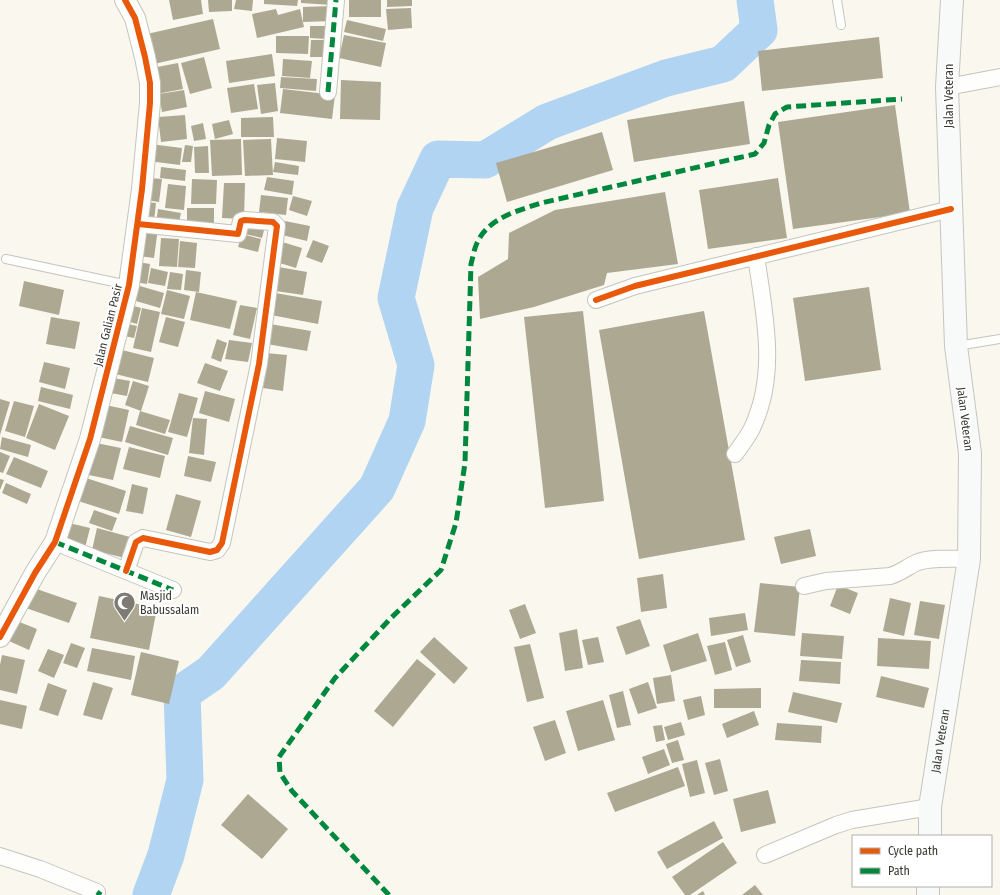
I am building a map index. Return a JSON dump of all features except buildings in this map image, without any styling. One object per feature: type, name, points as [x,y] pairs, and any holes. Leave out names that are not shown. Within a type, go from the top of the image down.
[{"type":"main road","name":"Jalan Veteran","points":[[930,835],[930,807],[969,559],[970,453],[956,346],[946,87],[952,0]]},
{"type":"street","name":"Jalan Galian Pasir","points":[[0,637],[35,573],[55,542],[90,439],[129,285],[138,224],[150,83],[135,18],[125,0]]},
{"type":"street","points":[[328,92],[336,0]]},
{"type":"street","points":[[946,87],[1000,77]]},
{"type":"street","points":[[596,300],[635,286],[951,209]]},
{"type":"street","points":[[126,571],[136,542],[143,538],[210,552],[217,550],[222,543],[259,364],[277,226],[273,222],[244,220],[242,221],[238,234],[138,224]]},
{"type":"street","points":[[735,454],[753,426],[765,387],[766,330],[756,256]]},
{"type":"street","points":[[55,542],[173,590]]},
{"type":"street","points":[[804,586],[826,581],[890,576],[898,574],[914,564],[927,560],[969,559]]},
{"type":"street","points":[[765,855],[852,820],[930,807]]},
{"type":"street","points":[[0,856],[40,869],[97,892]]},
{"type":"lane","points":[[838,0],[842,25]]},
{"type":"lane","points":[[6,258],[129,285]]},
{"type":"lane","points":[[956,346],[1000,339]]},
{"type":"waterway","points":[[151,895],[166,855],[185,780],[182,693],[211,673],[377,488],[407,421],[416,365],[396,298],[415,208],[438,159],[485,160],[547,122],[666,78],[723,64],[759,30],[755,0]]},
{"type":"marked path","points":[[328,92],[336,0]]},
{"type":"marked path","points":[[389,895],[292,791],[280,773],[279,757],[335,678],[391,618],[441,570],[456,523],[465,463],[471,264],[476,245],[482,234],[496,221],[522,209],[541,203],[755,154],[764,143],[769,125],[775,114],[787,107],[902,99]]},
{"type":"marked path","points":[[55,542],[173,590]]},
{"type":"marked path","points":[[97,892],[101,895]]},
{"type":"cycle path","points":[[0,637],[35,573],[55,542],[90,439],[129,285],[142,189],[150,103],[150,83],[135,18],[125,0]]},
{"type":"cycle path","points":[[596,300],[635,286],[951,209]]},
{"type":"cycle path","points":[[126,571],[136,542],[143,538],[210,552],[217,550],[222,543],[259,364],[277,226],[273,222],[244,220],[241,221],[238,234],[138,224]]},
{"type":"place","name":"Masjid Babussalam","points":[[124,622]]}]
